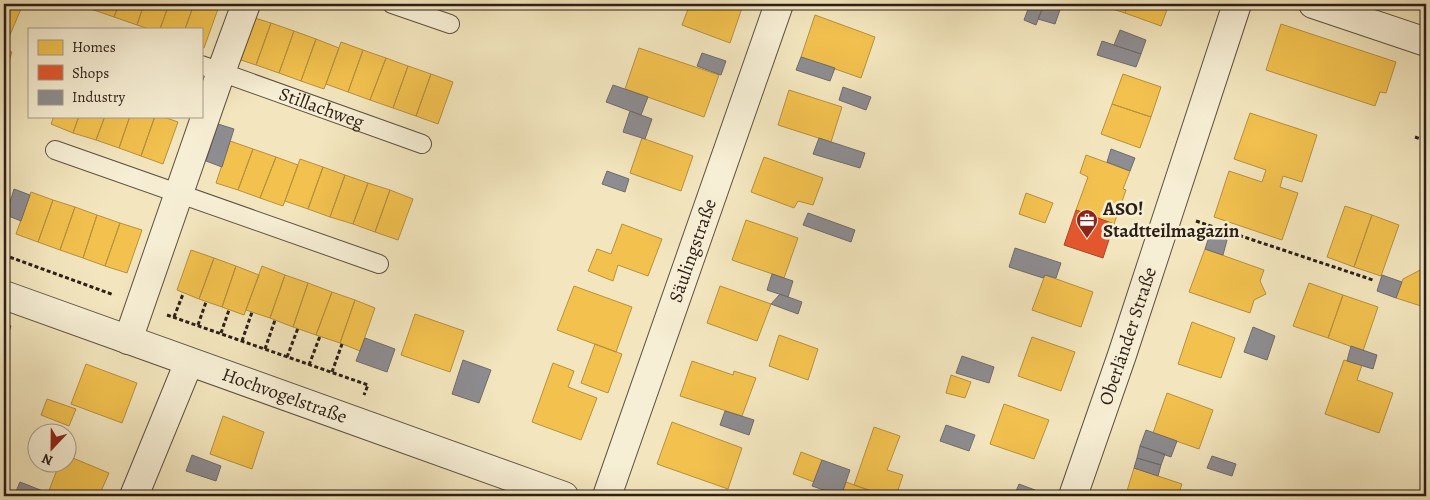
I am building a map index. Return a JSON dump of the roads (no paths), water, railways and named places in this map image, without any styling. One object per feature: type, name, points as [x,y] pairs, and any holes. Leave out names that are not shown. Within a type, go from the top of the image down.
[{"type":"street","points":[[202,103],[211,68],[246,4]]},
{"type":"street","name":"Säulingstraße","points":[[607,496],[779,4]]},
{"type":"street","name":"Oberländer Straße","points":[[1073,496],[1122,354],[1237,4]]},
{"type":"street","points":[[1313,4],[1426,42]]},
{"type":"street","points":[[128,340],[179,193],[198,118]]},
{"type":"street","name":"Hochvogelstraße","points":[[4,295],[564,496]]},
{"type":"street","points":[[134,496],[189,362]]},
{"type":"lane","points":[[392,4],[450,24]]},
{"type":"lane","name":"Stillachweg","points":[[211,68],[422,144]]},
{"type":"lane","points":[[56,150],[379,264]]},
{"type":"place","name":"ASO! Stadtteilmagazin","points":[[1087,239]]}]
